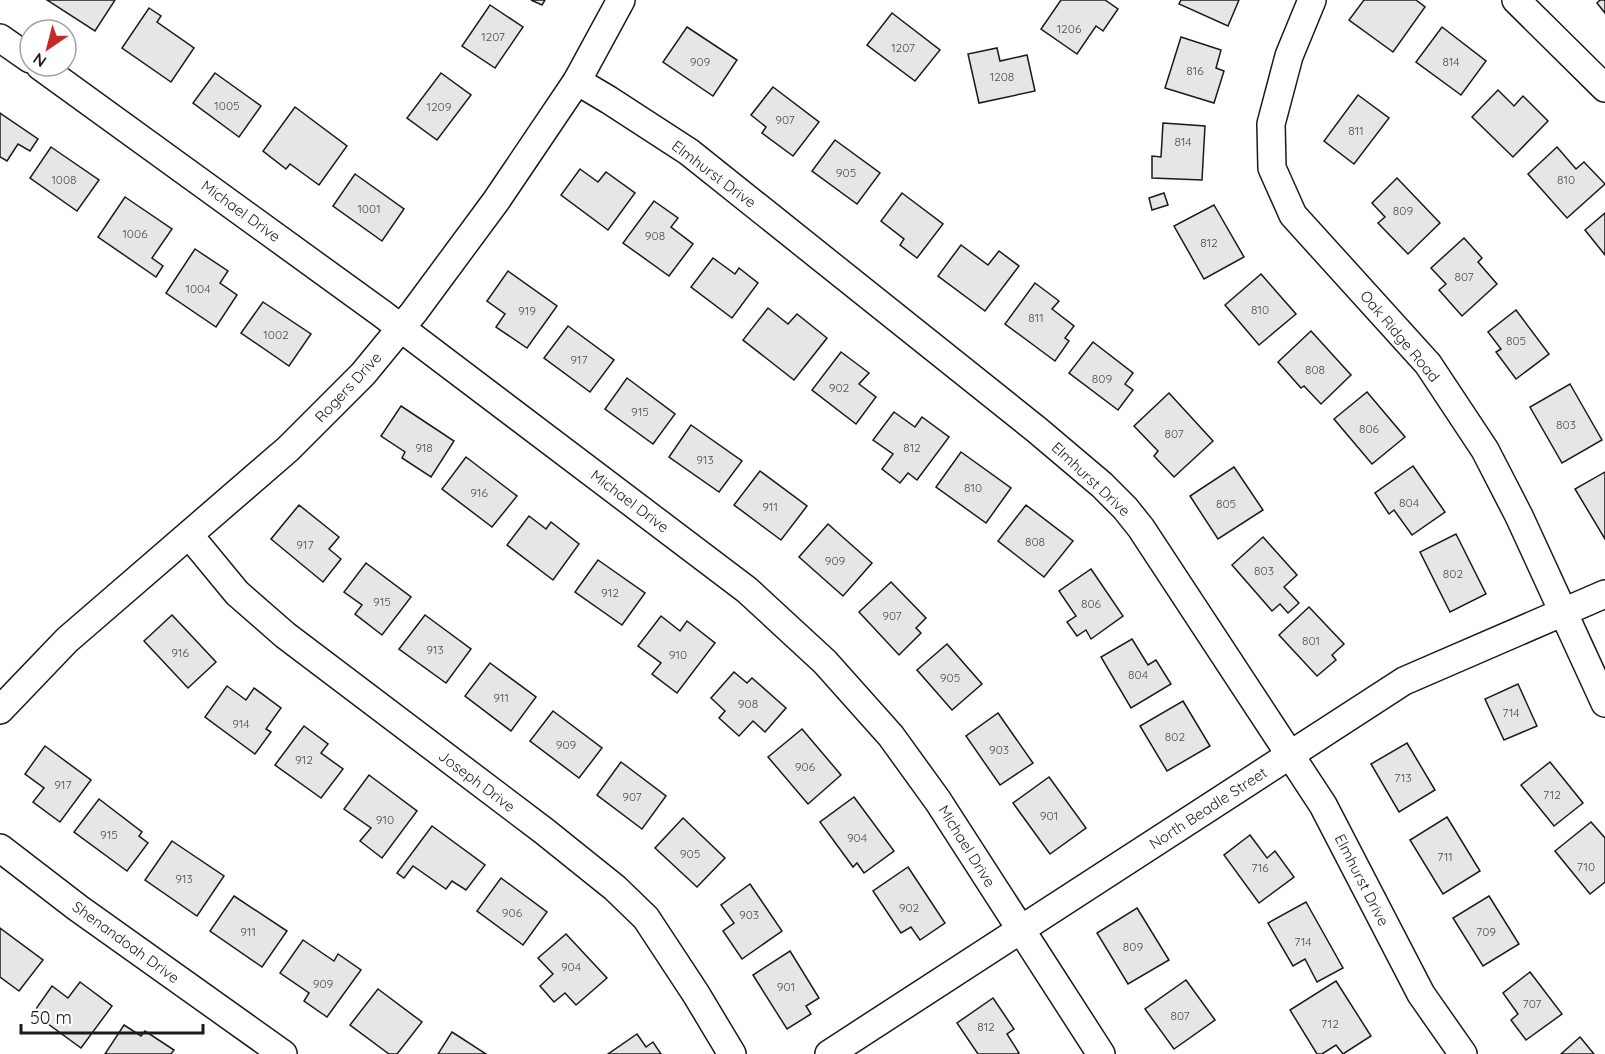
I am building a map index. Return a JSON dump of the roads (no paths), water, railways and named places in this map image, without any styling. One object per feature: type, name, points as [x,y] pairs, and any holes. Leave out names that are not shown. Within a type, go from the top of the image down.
[{"type":"street","name":"Rogers Drive","points":[[0,710],[68,640],[288,450],[363,374],[401,328],[489,210],[577,81],[621,0]]},
{"type":"street","name":"Oak Ridge Road","points":[[1312,0],[1289,56],[1271,124],[1272,168],[1293,215],[1428,364],[1485,450],[1519,516],[1605,703]]},
{"type":"street","points":[[1516,0],[1605,88]]},
{"type":"street","points":[[0,38],[18,51]]},
{"type":"street","name":"Michael Drive","points":[[57,78],[401,328],[747,590],[825,662],[891,736],[938,801],[1101,1054]]},
{"type":"street","name":"Elmhurst Drive","points":[[577,81],[689,153],[1037,430],[1125,508],[1141,528],[1323,805],[1421,994],[1463,1054]]},
{"type":"street","name":"Joseph Drive","points":[[190,536],[237,593],[285,635],[544,831],[631,903],[646,918],[732,1054]]},
{"type":"street","name":"North Beadle Street","points":[[829,1054],[1404,681],[1605,594]]},
{"type":"street","name":"Shenandoah Drive","points":[[0,848],[78,908],[283,1054]]}]
